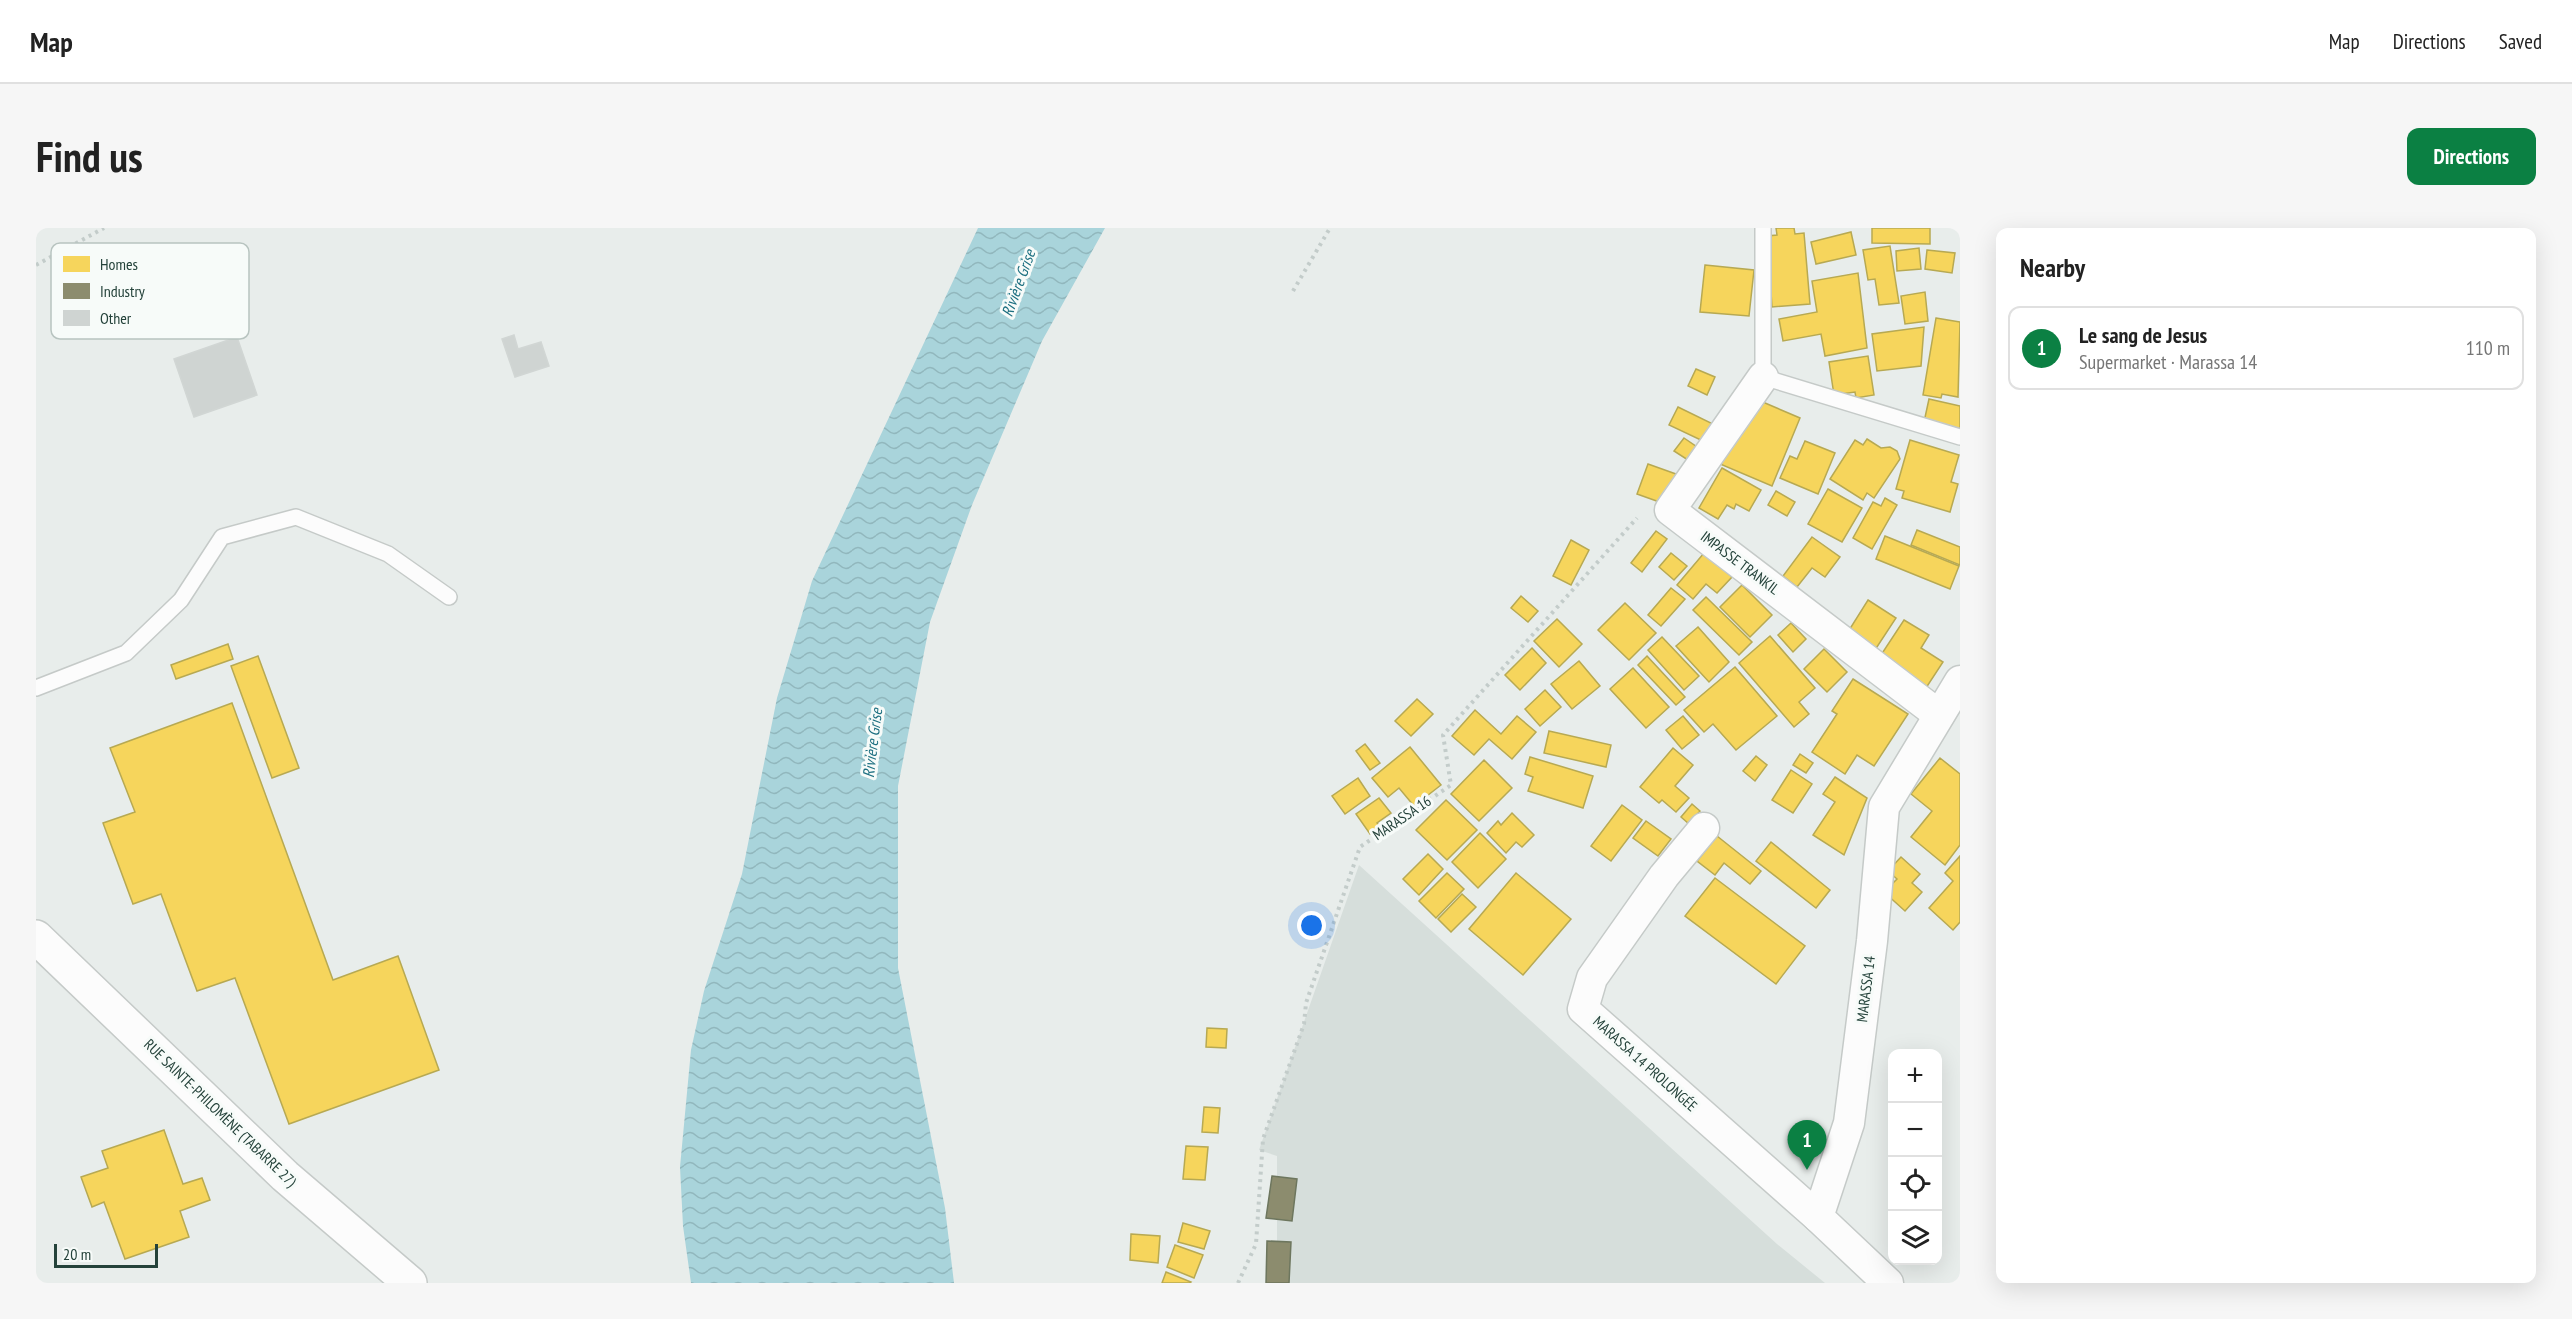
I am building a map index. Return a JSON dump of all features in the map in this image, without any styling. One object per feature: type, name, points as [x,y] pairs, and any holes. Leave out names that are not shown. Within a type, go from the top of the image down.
[{"type":"street","points":[[1670,510],[1763,377]]},
{"type":"street","name":"IMPASSE TRANKIL","points":[[1670,510],[1939,715]]},
{"type":"street","name":"MARASSA 14","points":[[1818,1217],[1849,1123],[1872,941],[1884,807],[1960,681]]},
{"type":"street","name":"MARASSA 14 PROLONGÉE","points":[[1704,828],[1664,876],[1592,978],[1583,1009],[1818,1217]]},
{"type":"street","name":"RUE SAINTE-PHILOMÈNE (TABARRE 27)","points":[[36,937],[285,1176],[410,1283]]},
{"type":"street","points":[[1818,1217],[1888,1283]]},
{"type":"lane","points":[[1762,228],[1763,377],[1960,437]]},
{"type":"lane","points":[[36,688],[126,653],[181,600],[222,537],[296,517],[388,554],[449,597]]},
{"type":"path","points":[[77,243],[104,228]]},
{"type":"path","points":[[1293,291],[1330,228]]},
{"type":"path","points":[[36,266],[51,258]]},
{"type":"path","name":"MARASSA 16","points":[[1238,1283],[1256,1244],[1263,1139],[1304,1024],[1306,1004],[1360,847],[1451,785],[1443,735],[1640,514],[1670,510]]},
{"type":"shaded area","points":[[1359,865],[1777,1244],[1825,1283],[1277,1283],[1277,1156],[1259,1150]]},
{"type":"water","name":"Rivière Grise","points":[[978,228],[1105,228],[1042,341],[972,505],[930,622],[898,786],[898,968],[945,1208],[954,1283],[691,1283],[683,1226],[680,1167],[691,1050],[704,991],[742,874],[777,698],[812,581]]},
{"type":"building: Homes","points":[[1776,228],[1794,228],[1795,234],[1804,233],[1810,304],[1772,307],[1767,236],[1777,235]]},
{"type":"building: Homes","points":[[1872,228],[1930,228],[1930,244],[1872,243]]},
{"type":"building: Homes","points":[[1851,232],[1856,255],[1816,264],[1811,242]]},
{"type":"building: Homes","points":[[1890,246],[1899,303],[1879,305],[1875,279],[1868,280],[1863,250]]},
{"type":"building: Homes","points":[[1919,248],[1921,269],[1897,271],[1896,251]]},
{"type":"building: Homes","points":[[1927,250],[1955,253],[1952,273],[1925,269]]},
{"type":"building: Homes","points":[[1705,265],[1754,270],[1749,316],[1700,312]]},
{"type":"building: Homes","points":[[1858,273],[1867,348],[1825,356],[1821,334],[1783,341],[1779,319],[1817,312],[1812,281]]},
{"type":"building: Homes","points":[[1925,292],[1928,321],[1905,324],[1901,296]]},
{"type":"building: Homes","points":[[1936,318],[1960,322],[1958,397],[1942,394],[1941,398],[1923,395]]},
{"type":"building: Homes","points":[[1924,327],[1921,366],[1877,371],[1872,334]]},
{"type":"building: Homes","points":[[1868,356],[1874,395],[1856,398],[1855,392],[1834,395],[1829,362]]},
{"type":"building: Homes","points":[[1696,369],[1715,377],[1707,395],[1688,386]]},
{"type":"building: Homes","points":[[1929,399],[1960,406],[1960,429],[1924,422]]},
{"type":"building: Homes","points":[[1758,400],[1800,418],[1772,486],[1713,461]]},
{"type":"building: Homes","points":[[1678,407],[1713,424],[1705,442],[1669,425]]},
{"type":"building: Homes","points":[[1684,438],[1700,449],[1691,462],[1674,451]]},
{"type":"building: Homes","points":[[1867,439],[1881,448],[1890,447],[1897,451],[1900,459],[1874,498],[1867,493],[1863,500],[1830,479],[1855,440],[1863,445]]},
{"type":"building: Homes","points":[[1910,440],[1959,455],[1951,482],[1958,484],[1950,512],[1902,498],[1904,491],[1896,489]]},
{"type":"building: Homes","points":[[1805,441],[1835,453],[1818,494],[1780,478],[1790,456],[1797,459]]},
{"type":"building: Homes","points":[[1648,464],[1676,474],[1665,504],[1637,494]]},
{"type":"building: Homes","points":[[1722,468],[1761,490],[1749,511],[1736,504],[1734,509],[1727,505],[1718,519],[1699,508]]},
{"type":"building: Homes","points":[[1828,489],[1862,508],[1842,542],[1808,524]]},
{"type":"building: Homes","points":[[1776,491],[1795,502],[1787,516],[1768,505]]},
{"type":"building: Homes","points":[[1885,498],[1897,505],[1872,549],[1853,538],[1873,502],[1881,506]]},
{"type":"building: Homes","points":[[1917,530],[1960,547],[1960,565],[1911,545]]},
{"type":"building: Homes","points":[[1656,531],[1667,539],[1642,572],[1631,563]]},
{"type":"building: Homes","points":[[1885,536],[1959,566],[1950,589],[1876,559]]},
{"type":"building: Homes","points":[[1812,537],[1840,557],[1825,577],[1812,568],[1797,587],[1783,576]]},
{"type":"building: Homes","points":[[1571,540],[1589,550],[1571,585],[1553,576]]},
{"type":"building: Homes","points":[[1671,553],[1687,566],[1674,580],[1659,567]]},
{"type":"building: Homes","points":[[1704,553],[1732,577],[1717,593],[1706,584],[1693,599],[1677,585]]},
{"type":"building: Homes","points":[[1742,585],[1772,615],[1750,637],[1720,607]]},
{"type":"building: Homes","points":[[1671,588],[1685,599],[1661,626],[1648,615]]},
{"type":"building: Homes","points":[[1521,596],[1538,611],[1528,622],[1511,608]]},
{"type":"building: Homes","points":[[1706,597],[1752,642],[1739,655],[1693,610]]},
{"type":"building: Homes","points":[[1868,600],[1896,618],[1873,653],[1846,635]]},
{"type":"building: Homes","points":[[1625,603],[1656,633],[1629,660],[1598,630]]},
{"type":"building: Homes","points":[[1557,619],[1582,644],[1559,667],[1534,641]]},
{"type":"building: Homes","points":[[1904,620],[1929,635],[1921,648],[1943,662],[1924,691],[1877,661]]},
{"type":"building: Homes","points":[[1791,623],[1806,639],[1793,652],[1778,635]]},
{"type":"building: Homes","points":[[1698,627],[1729,662],[1709,682],[1676,646]]},
{"type":"building: Homes","points":[[1770,636],[1815,688],[1799,702],[1809,714],[1794,727],[1739,663]]},
{"type":"building: Homes","points":[[1662,637],[1699,676],[1684,690],[1648,650]]},
{"type":"building: Homes","points":[[228,644],[233,659],[176,679],[171,665]]},
{"type":"building: Homes","points":[[1532,648],[1546,663],[1520,690],[1505,675]]},
{"type":"building: Homes","points":[[1824,649],[1847,672],[1827,692],[1804,669]]},
{"type":"building: Homes","points":[[258,656],[299,768],[272,778],[231,666]]},
{"type":"building: Homes","points":[[1647,656],[1685,697],[1676,705],[1638,665]]},
{"type":"building: Homes","points":[[1579,661],[1600,686],[1572,709],[1551,684]]},
{"type":"building: Homes","points":[[1735,667],[1777,716],[1736,750],[1713,724],[1704,732],[1684,710]]},
{"type":"building: Homes","points":[[1633,668],[1669,707],[1646,728],[1610,689]]},
{"type":"building: Homes","points":[[1853,679],[1908,714],[1874,766],[1857,755],[1845,774],[1812,752],[1837,714],[1832,711]]},
{"type":"building: Homes","points":[[1545,690],[1561,707],[1540,726],[1525,709]]},
{"type":"building: Homes","points":[[1417,699],[1433,714],[1411,736],[1395,721]]},
{"type":"building: Homes","points":[[232,703],[333,980],[398,956],[439,1070],[289,1124],[235,978],[197,991],[161,894],[133,904],[103,823],[135,812],[110,748]]},
{"type":"building: Homes","points":[[1475,710],[1501,734],[1517,716],[1536,732],[1512,759],[1489,739],[1474,755],[1452,736]]},
{"type":"building: Homes","points":[[1683,716],[1699,735],[1682,749],[1666,730]]},
{"type":"building: Homes","points":[[1549,731],[1611,745],[1606,767],[1544,753]]},
{"type":"building: Homes","points":[[1365,744],[1380,763],[1370,770],[1356,751]]},
{"type":"building: Homes","points":[[1410,747],[1441,785],[1414,806],[1399,788],[1388,797],[1372,778]]},
{"type":"building: Homes","points":[[1673,748],[1693,765],[1675,786],[1689,798],[1676,812],[1662,800],[1659,803],[1640,787]]},
{"type":"building: Homes","points":[[1800,754],[1813,763],[1806,773],[1793,765]]},
{"type":"building: Homes","points":[[1756,756],[1767,765],[1755,781],[1743,771]]},
{"type":"building: Homes","points":[[1530,757],[1593,776],[1583,808],[1528,791],[1533,777],[1525,774]]},
{"type":"building: Homes","points":[[1940,758],[1960,774],[1960,845],[1945,865],[1911,837],[1932,811],[1911,794]]},
{"type":"building: Homes","points":[[1484,760],[1512,788],[1479,821],[1451,794]]},
{"type":"building: Homes","points":[[1791,770],[1812,784],[1793,813],[1772,800]]},
{"type":"building: Homes","points":[[1835,777],[1867,798],[1844,855],[1813,835],[1835,802],[1823,794]]},
{"type":"building: Homes","points":[[1358,778],[1370,796],[1345,814],[1332,796]]},
{"type":"building: Homes","points":[[1379,798],[1391,813],[1377,823],[1380,827],[1370,834],[1356,814]]},
{"type":"building: Homes","points":[[1446,800],[1477,830],[1447,860],[1416,830]]},
{"type":"building: Homes","points":[[1692,804],[1700,811],[1689,824],[1681,817]]},
{"type":"building: Homes","points":[[1622,805],[1642,820],[1611,861],[1591,846]]},
{"type":"building: Homes","points":[[1512,813],[1534,835],[1522,847],[1516,842],[1506,853],[1487,833],[1498,821],[1501,825]]},
{"type":"building: Homes","points":[[1646,821],[1671,839],[1658,856],[1633,838]]},
{"type":"building: Homes","points":[[1480,833],[1506,859],[1478,888],[1452,862]]},
{"type":"building: Homes","points":[[1717,836],[1761,871],[1750,884],[1724,863],[1715,875],[1697,861]]},
{"type":"building: Homes","points":[[1771,842],[1830,890],[1816,908],[1756,861]]},
{"type":"building: Homes","points":[[1428,854],[1443,869],[1419,895],[1403,879]]},
{"type":"building: Homes","points":[[1960,856],[1960,922],[1953,930],[1929,908],[1953,881],[1945,873]]},
{"type":"building: Homes","points":[[1901,857],[1920,874],[1912,883],[1922,892],[1905,911],[1884,892],[1897,879],[1888,871]]},
{"type":"building: Homes","points":[[1447,873],[1464,889],[1436,918],[1419,901]]},
{"type":"building: Homes","points":[[1516,873],[1571,919],[1523,975],[1469,929]]},
{"type":"building: Homes","points":[[1715,878],[1805,946],[1776,984],[1685,916]]},
{"type":"building: Homes","points":[[1462,894],[1476,907],[1451,932],[1438,919]]},
{"type":"building: Homes","points":[[1207,1028],[1227,1029],[1226,1048],[1206,1047]]},
{"type":"building: Homes","points":[[1204,1107],[1220,1108],[1218,1133],[1202,1132]]},
{"type":"building: Homes","points":[[164,1130],[183,1184],[202,1178],[210,1200],[180,1211],[189,1237],[125,1259],[104,1202],[92,1207],[81,1177],[108,1168],[102,1151]]},
{"type":"building: Homes","points":[[1186,1146],[1208,1147],[1205,1180],[1183,1179]]},
{"type":"building: Homes","points":[[1183,1223],[1210,1231],[1204,1249],[1178,1242]]},
{"type":"building: Homes","points":[[1131,1234],[1160,1236],[1158,1263],[1130,1260]]},
{"type":"building: Homes","points":[[1175,1245],[1203,1255],[1194,1278],[1167,1267]]},
{"type":"building: Homes","points":[[1166,1272],[1191,1282],[1162,1283]]},
{"type":"building: Industry","points":[[1272,1176],[1297,1179],[1292,1221],[1266,1218]]},
{"type":"building: Industry","points":[[1267,1241],[1291,1242],[1289,1283],[1266,1283]]},
{"type":"building: Other","points":[[514,335],[518,349],[541,342],[549,366],[515,377],[502,339]]},
{"type":"building: Other","points":[[231,339],[238,339],[257,395],[194,417],[174,359]]},
{"type":"place","name":"Le sang de Jesus","points":[[1807,1170]]}]
